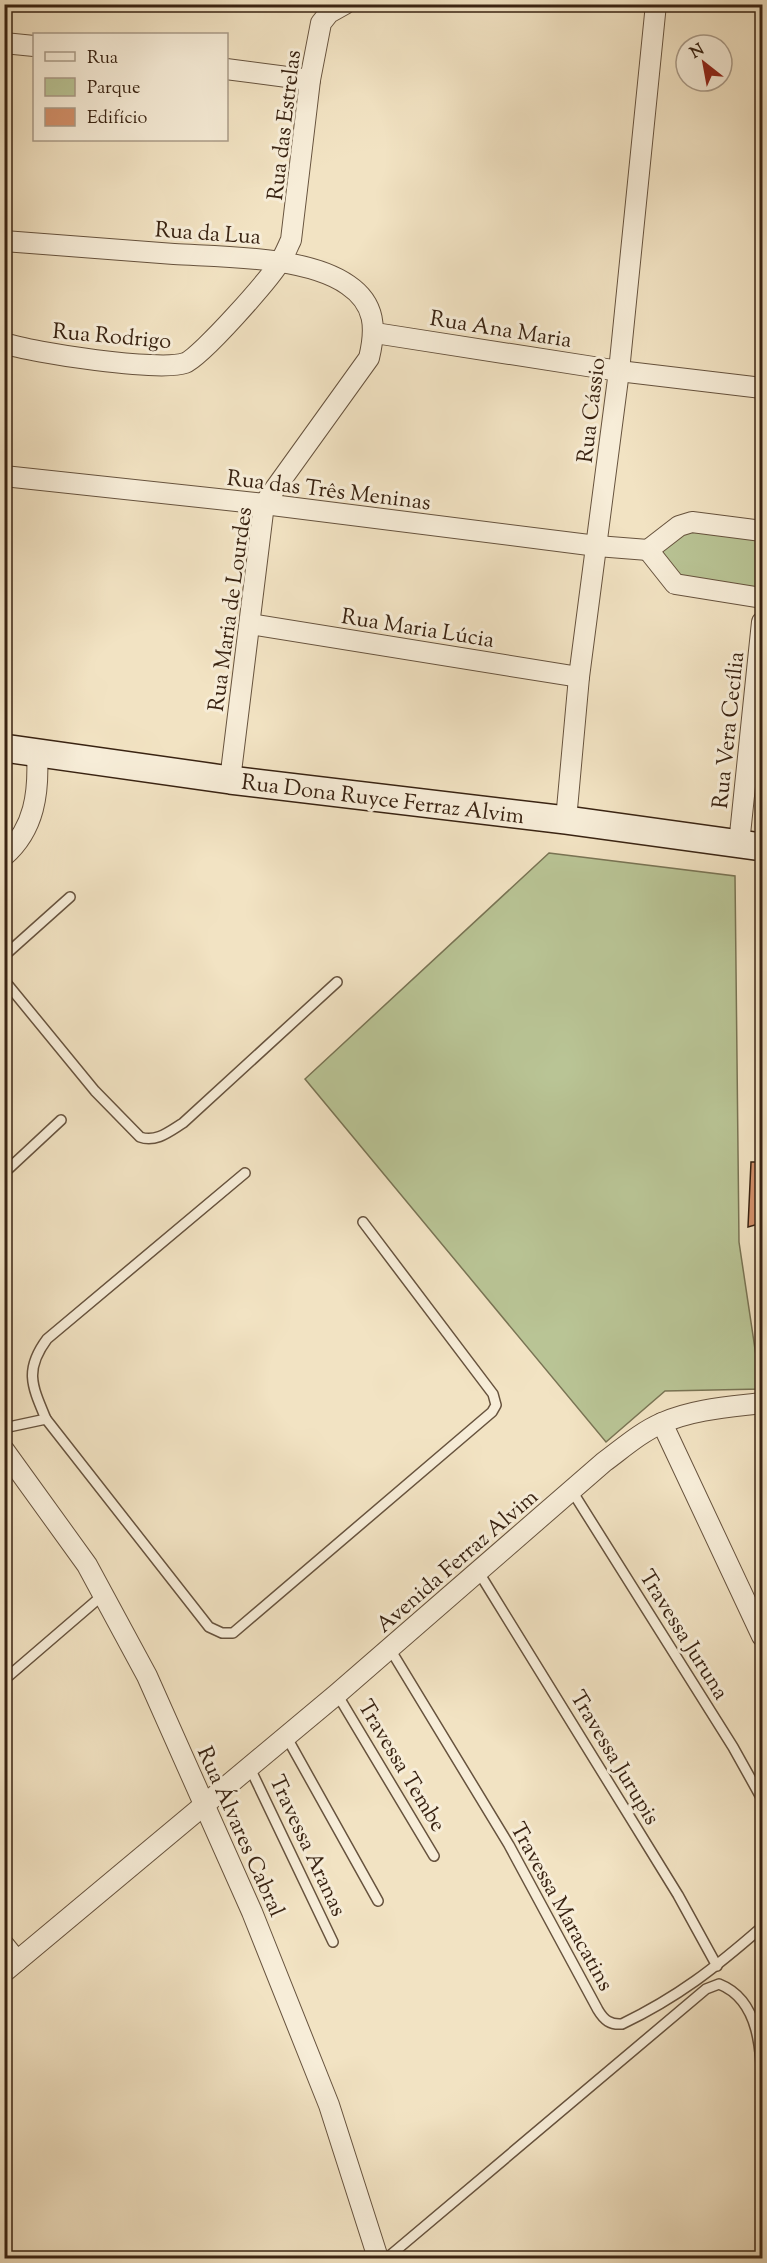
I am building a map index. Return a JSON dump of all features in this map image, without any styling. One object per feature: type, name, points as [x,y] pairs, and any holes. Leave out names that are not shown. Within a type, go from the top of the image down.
[{"type":"main road","name":"Rua Dona Ruyce Ferraz Alvim","points":[[4,748],[230,780],[566,820],[751,846]]},
{"type":"street","name":"Rua das Estrelas","points":[[280,262],[291,240],[295,218],[310,80],[321,22],[329,13],[345,4]]},
{"type":"street","name":"Rua Cássio","points":[[566,820],[579,677],[619,371],[656,4]]},
{"type":"street","points":[[4,43],[33,46]]},
{"type":"street","points":[[228,69],[310,80]]},
{"type":"street","name":"Rua da Lua","points":[[4,241],[280,262],[339,279],[350,286],[362,298],[370,312],[375,333]]},
{"type":"street","name":"Rua Rodrigo","points":[[4,343],[42,353],[157,365],[181,364],[204,350],[280,262]]},
{"type":"street","name":"Rua Ana Maria","points":[[375,333],[619,371],[762,388]]},
{"type":"street","name":"Rua Maria de Lourdes","points":[[230,780],[264,504],[361,372],[369,358],[375,333]]},
{"type":"street","name":"Rua das Três Meninas","points":[[4,476],[264,504],[597,546],[648,550]]},
{"type":"street","points":[[762,531],[686,523],[648,550],[675,584],[762,598]]},
{"type":"street","name":"Rua Vera Cecília","points":[[751,846],[762,622]]},
{"type":"street","name":"Rua Maria Lúcia","points":[[250,624],[579,677]]},
{"type":"street","points":[[4,856],[25,834],[32,815],[38,782],[37,754]]},
{"type":"street","name":"Avenida Ferraz Alvim","points":[[11,1967],[205,1802],[337,1694],[635,1438],[662,1423],[698,1411],[762,1403]]},
{"type":"street","points":[[662,1423],[762,1636]]},
{"type":"street","name":"Rua Álvares Cabral","points":[[4,1450],[104,1594],[147,1676],[252,1912],[329,2106],[378,2259]]},
{"type":"street","points":[[4,1946],[11,1967]]},
{"type":"lane","points":[[4,956],[70,897]]},
{"type":"lane","points":[[4,980],[95,1091],[140,1137],[148,1140],[163,1136],[183,1123],[337,982]]},
{"type":"lane","points":[[4,1173],[61,1120]]},
{"type":"lane","points":[[245,1173],[47,1339],[35,1354],[32,1369],[33,1389],[46,1419],[209,1626],[222,1634],[233,1633],[492,1412],[496,1405],[494,1394],[363,1222]]},
{"type":"lane","points":[[4,1428],[46,1419]]},
{"type":"lane","name":"Travessa Juruna","points":[[572,1491],[733,1747],[762,1799]]},
{"type":"lane","name":"Travessa Jurupis","points":[[478,1571],[678,1895],[717,1966]]},
{"type":"lane","points":[[4,1680],[104,1594]]},
{"type":"lane","name":"Travessa Maracatins","points":[[390,1648],[508,1845],[602,2017],[614,2025],[622,2024],[665,2003],[717,1966],[762,1927]]},
{"type":"lane","name":"Travessa Tembe","points":[[337,1694],[434,1856]]},
{"type":"lane","points":[[286,1736],[308,1771],[378,1901]]},
{"type":"lane","name":"Travessa Aranas","points":[[249,1766],[333,1942]]},
{"type":"lane","points":[[387,2259],[706,1989],[719,1984],[733,1990],[753,2021],[760,2045],[762,2104]]},
{"type":"green space","points":[[679,526],[762,531],[762,598],[679,585],[648,550]]},
{"type":"green space","points":[[549,853],[735,876],[739,1242],[761,1389],[665,1391],[606,1442],[305,1079]]},
{"type":"building","points":[[751,1162],[762,1162],[762,1223],[748,1227]]}]
